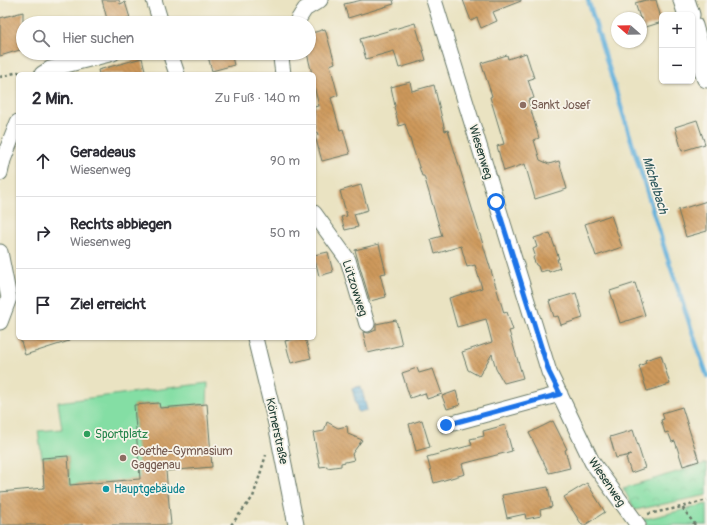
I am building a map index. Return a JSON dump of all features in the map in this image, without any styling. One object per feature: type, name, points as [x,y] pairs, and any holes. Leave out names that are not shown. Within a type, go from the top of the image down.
[{"type":"main road","points":[[684,0],[688,12]]},
{"type":"main road","points":[[695,36],[707,77]]},
{"type":"street","points":[[154,0],[159,16]]},
{"type":"street","points":[[301,16],[306,9],[320,0]]},
{"type":"street","name":"Wiesenweg","points":[[434,0],[547,365],[592,462],[635,521]]},
{"type":"street","points":[[45,72],[50,69],[85,60]]},
{"type":"street","points":[[172,60],[176,72]]},
{"type":"street","points":[[281,60],[283,72]]},
{"type":"street","points":[[0,173],[3,160],[16,127]]},
{"type":"street","name":"Lützowweg","points":[[316,216],[348,260],[367,324]]},
{"type":"street","points":[[0,252],[9,298],[0,322]]},
{"type":"street","name":"Körnerstraße","points":[[255,340],[276,424],[296,525]]},
{"type":"street","points":[[446,425],[560,394]]},
{"type":"path","points":[[0,78],[16,73]]},
{"type":"path","points":[[231,525],[253,497],[267,453]]},
{"type":"path","points":[[635,521],[707,500]]},
{"type":"path","points":[[682,507],[695,525]]},
{"type":"green space","name":"Sportplatz","points":[[208,383],[207,404],[160,408],[159,403],[134,405],[140,479],[70,485],[68,456],[42,458],[38,431],[62,429],[58,402]]},
{"type":"green space","points":[[707,463],[707,495],[635,510],[623,488]]},
{"type":"green space","points":[[707,504],[707,525],[648,525],[642,520]]},
{"type":"water","points":[[361,386],[367,410],[358,412],[352,388]]},
{"type":"building","points":[[102,0],[119,0],[120,4],[125,2],[129,16],[106,16]]},
{"type":"building","points":[[362,0],[393,0],[394,4],[348,18],[344,4]]},
{"type":"building","points":[[463,0],[521,1],[493,12],[497,21],[481,28],[477,18],[471,21]]},
{"type":"building","points":[[646,0],[656,0],[659,12],[659,23],[647,27],[647,12],[638,12],[635,3]]},
{"type":"building","points":[[23,12],[23,16],[16,16],[16,51],[0,56],[0,18]]},
{"type":"building","points":[[415,23],[426,60],[399,68],[394,51],[366,59],[360,39]]},
{"type":"building","points":[[325,29],[335,63],[330,65],[338,95],[331,98],[340,130],[343,129],[350,154],[322,161],[316,140],[316,136],[318,135],[316,129],[316,107],[319,106],[316,94],[316,72],[312,72],[309,60],[316,60],[316,32]]},
{"type":"building","points":[[526,53],[534,78],[528,80],[534,98],[528,100],[539,138],[534,140],[540,160],[549,164],[559,161],[567,189],[535,199],[525,164],[504,171],[497,146],[504,144],[490,97],[492,96],[481,63],[507,55],[508,59]]},
{"type":"building","points":[[135,60],[142,60],[146,72],[98,72],[98,70]]},
{"type":"building","points":[[209,60],[233,60],[234,65],[212,71]]},
{"type":"building","points":[[410,82],[412,91],[434,85],[445,131],[448,130],[504,313],[507,312],[513,330],[509,331],[523,378],[504,383],[496,369],[492,354],[479,376],[468,370],[462,352],[492,342],[486,319],[457,327],[449,298],[482,288],[475,265],[467,267],[461,246],[435,254],[431,239],[442,236],[424,176],[422,176],[405,124],[399,126],[391,87]]},
{"type":"building","points":[[697,120],[705,144],[682,151],[675,127]]},
{"type":"building","points":[[361,185],[368,210],[354,214],[358,227],[345,230],[341,217],[347,216],[340,191]]},
{"type":"building","points":[[707,201],[707,231],[686,237],[678,210]]},
{"type":"building","points":[[611,215],[622,247],[596,256],[585,224]]},
{"type":"building","points":[[550,233],[559,259],[557,259],[560,268],[549,272],[548,270],[540,272],[533,258],[535,255],[533,249],[537,247],[534,238]]},
{"type":"building","points":[[379,244],[386,273],[380,274],[386,297],[370,301],[355,250]]},
{"type":"building","points":[[328,252],[333,272],[319,276],[316,263],[316,255]]},
{"type":"building","points":[[635,283],[645,315],[620,323],[610,291]]},
{"type":"building","points":[[576,293],[583,318],[561,325],[558,316],[554,317],[549,301]]},
{"type":"building","points":[[396,320],[402,345],[368,353],[363,332],[369,333],[376,330],[376,324]]},
{"type":"building","points":[[21,340],[69,340],[69,341],[25,355]]},
{"type":"building","points":[[306,340],[311,358],[291,363],[285,341]]},
{"type":"building","points":[[661,355],[670,384],[647,391],[639,366],[646,363],[645,360]]},
{"type":"building","points":[[417,368],[419,373],[433,369],[442,394],[427,399],[425,393],[410,398],[402,373]]},
{"type":"building","points":[[456,391],[460,405],[447,409],[442,396]]},
{"type":"building","points":[[159,403],[160,408],[207,404],[212,467],[166,471],[171,525],[0,525],[0,492],[44,488],[42,458],[68,456],[70,485],[140,479],[134,405]]},
{"type":"building","points":[[682,407],[699,461],[683,466],[675,441],[672,442],[668,432],[665,433],[661,420],[664,419],[662,413]]},
{"type":"building","points":[[422,420],[430,447],[416,451],[409,424]]},
{"type":"building","points":[[553,421],[567,449],[565,450],[570,468],[549,473],[529,433]]},
{"type":"building","points":[[327,422],[338,428],[347,426],[348,434],[362,440],[352,454],[354,460],[341,463],[341,466],[327,468],[327,466],[320,467],[313,433],[324,431]]},
{"type":"building","points":[[505,425],[512,451],[462,464],[465,474],[434,483],[427,457],[472,445],[470,439],[484,436],[483,431]]},
{"type":"building","points":[[633,430],[645,468],[631,473],[626,458],[631,455],[616,458],[610,437]]},
{"type":"building","points":[[587,483],[605,512],[585,525],[582,525],[564,497]]},
{"type":"building","points":[[548,487],[552,507],[540,510],[541,516],[526,519],[525,514],[507,518],[502,495]]},
{"type":"waterway","name":"Michelbach","points":[[588,0],[665,250],[707,376]]},
{"type":"place","name":"Sankt Josef","points":[[523,105]]},
{"type":"place","name":"Sportplatz","points":[[87,434]]},
{"type":"place","name":"Goethe-Gymnasium Gaggenau","points":[[123,458]]},
{"type":"place","name":"Hauptgebäude","points":[[106,489]]},
{"type":"route","points":[[446,425],[560,394],[549,372],[496,202]]}]
